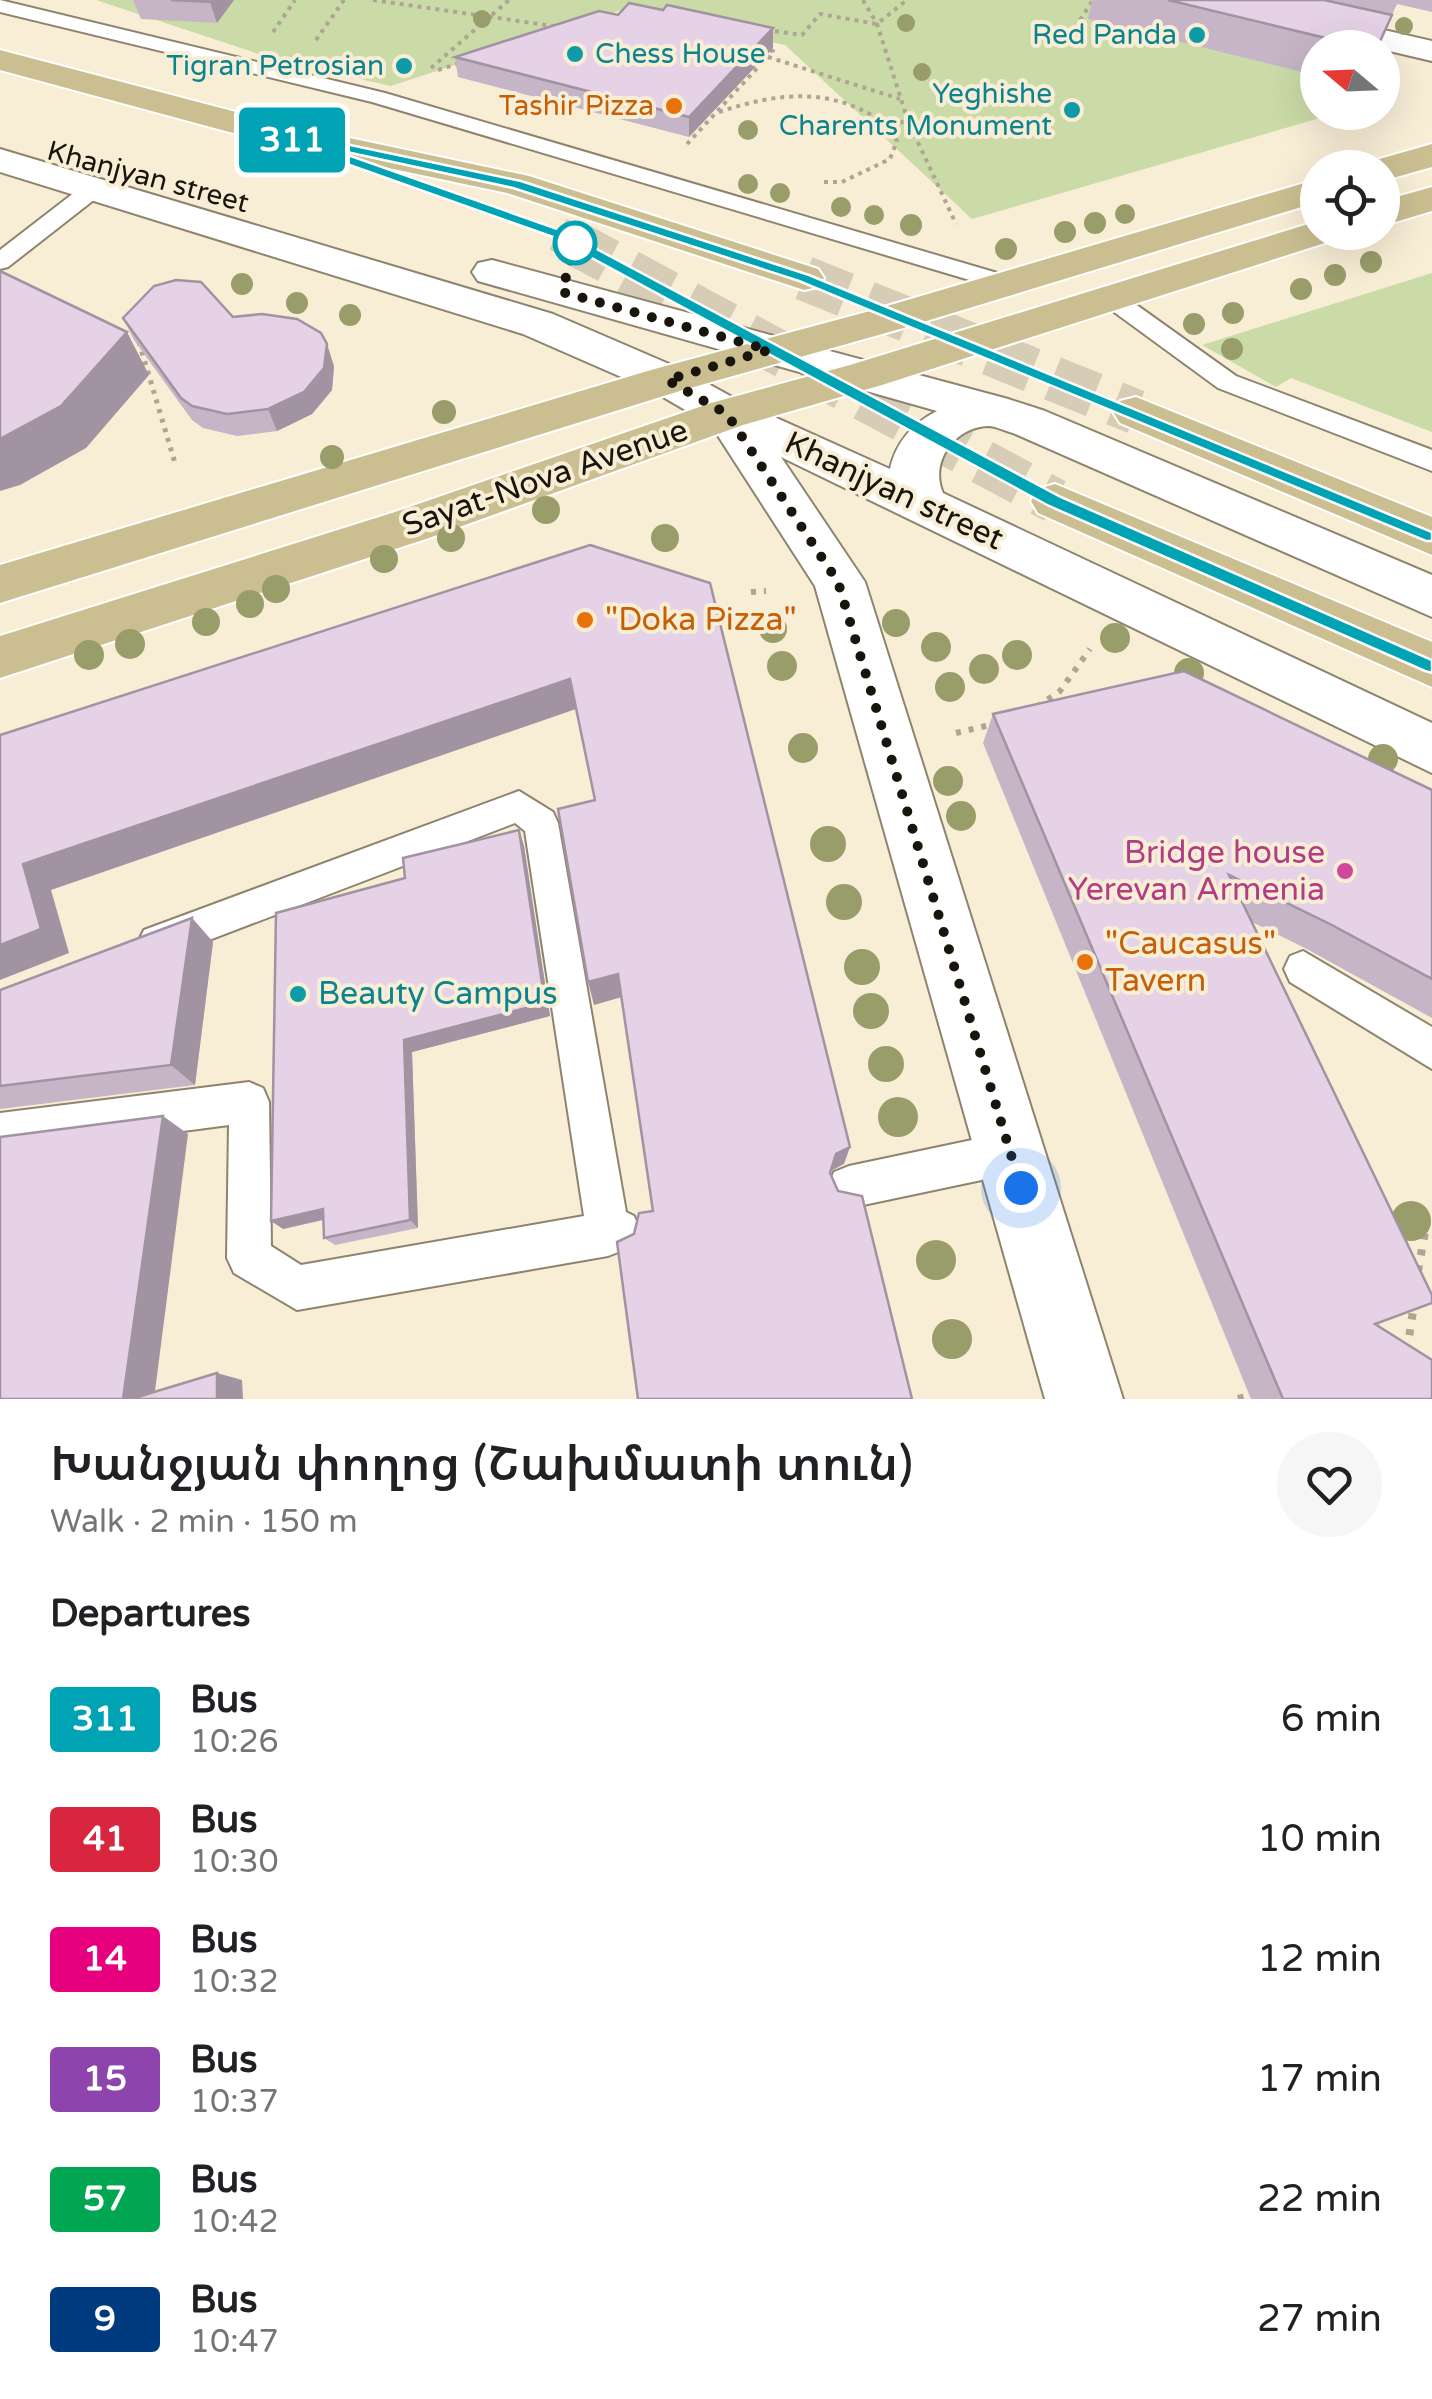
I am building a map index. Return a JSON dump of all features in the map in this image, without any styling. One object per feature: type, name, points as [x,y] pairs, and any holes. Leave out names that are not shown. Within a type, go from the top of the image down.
[{"type":"main road","points":[[1213,0],[1432,51]]},
{"type":"main road","points":[[0,60],[270,132],[516,184],[804,278]]},
{"type":"main road","points":[[270,132],[558,234]]},
{"type":"main road","name":"Khanjyan street","points":[[0,137],[992,410],[1104,452],[1432,598]]},
{"type":"main road","points":[[1400,165],[1432,155]]},
{"type":"main road","name":"Khanjyan street","points":[[0,160],[538,324],[667,380],[727,414],[924,504],[1432,748]]},
{"type":"main road","name":"Sayat-Nova Avenue","points":[[0,584],[385,470],[667,380],[885,320],[1300,195]]},
{"type":"main road","points":[[1400,208],[1432,198]]},
{"type":"main road","name":"Sayat-Nova Avenue","points":[[0,656],[412,525],[727,414],[866,375],[1300,238]]},
{"type":"main road","points":[[924,504],[914,477],[918,454],[928,439],[952,420],[992,410]]},
{"type":"main road","points":[[1136,412],[1432,537]]},
{"type":"main road","points":[[727,414],[838,582],[1084,1399]]},
{"type":"main road","points":[[1055,501],[1432,665]]},
{"type":"lane","points":[[0,6],[378,97],[1002,282]]},
{"type":"lane","points":[[0,262],[96,187]]},
{"type":"lane","points":[[1108,296],[1227,382],[1432,461]]},
{"type":"lane","points":[[0,1134],[249,1102],[249,1258],[298,1288],[614,1233],[541,823],[519,806],[130,952]]},
{"type":"lane","points":[[1303,968],[1432,1049]]},
{"type":"lane","points":[[850,1187],[1010,1152]]},
{"type":"path","points":[[374,0],[567,28],[549,34]]},
{"type":"path","points":[[477,58],[422,76],[510,0]]},
{"type":"path","points":[[863,0],[877,24],[908,121],[962,236]]},
{"type":"path","points":[[759,38],[768,28],[802,35],[820,14],[877,24],[906,0]]},
{"type":"path","points":[[1080,20],[1093,0]]},
{"type":"path","points":[[702,152],[684,147],[773,51],[752,46]]},
{"type":"path","points":[[768,57],[902,100]]},
{"type":"path","points":[[718,112],[756,98],[796,93],[832,96],[869,110],[887,125],[896,141],[890,159],[842,182],[807,182]]},
{"type":"path","points":[[887,125],[908,121]]},
{"type":"path","points":[[138,338],[175,464]]},
{"type":"path","points":[[751,592],[766,590]]},
{"type":"path","points":[[1034,709],[1060,691],[1090,650]]},
{"type":"path","points":[[956,733],[1005,722]]},
{"type":"path","points":[[1402,1358],[1406,1357],[1427,1221]]},
{"type":"path","points":[[1238,1399],[1250,1396]]},
{"type":"green space","points":[[96,0],[1100,0],[1300,53],[1300,124],[972,219],[785,45],[622,10],[391,86],[280,61]]},
{"type":"green space","points":[[1432,273],[1432,432],[1291,378],[1276,387],[1202,345]]},
{"type":"building","points":[[1168,0],[1324,0],[1392,15],[1385,30],[1300,32]]},
{"type":"building","points":[[629,3],[663,10],[667,5],[773,28],[689,117],[455,57],[599,11],[618,15]]},
{"type":"building","points":[[0,271],[127,332],[61,406],[0,439]]},
{"type":"building","points":[[176,280],[201,282],[233,317],[262,314],[297,319],[321,333],[327,344],[324,368],[304,392],[268,409],[227,414],[192,406],[181,398],[123,318],[154,286]]},
{"type":"building","points":[[590,545],[710,583],[850,1147],[836,1154],[830,1173],[838,1191],[862,1196],[912,1399],[638,1399],[617,1242],[634,1234],[639,1213],[653,1211],[618,974],[588,982],[558,809],[595,800],[570,679],[23,864],[41,929],[0,945],[0,735]]},
{"type":"building","points":[[1184,671],[1432,790],[1432,979],[1229,875],[1432,1295],[1432,1303],[1375,1324],[1432,1360],[1432,1399],[1283,1399],[993,714]]},
{"type":"building","points":[[519,830],[545,1003],[404,1040],[410,1220],[324,1238],[323,1209],[271,1221],[276,913],[405,878],[403,858]]},
{"type":"building","points":[[192,918],[171,1065],[0,1086],[0,990]]},
{"type":"building","points":[[163,1116],[123,1399],[0,1399],[0,1137]]},
{"type":"building","points":[[217,1373],[217,1399],[131,1399]]},
{"type":"tunnel","points":[[558,234],[574,243]]},
{"type":"tunnel","points":[[569,240],[1055,501]]},
{"type":"tunnel","points":[[804,278],[1136,412]]},
{"type":"bus line","name":"311","points":[[1432,537],[804,278],[516,184],[270,132],[558,234],[1055,501],[1432,665]]},
{"type":"place","name":"Red Panda","points":[[1197,35]]},
{"type":"place","name":"Chess House","points":[[575,54]]},
{"type":"place","name":"Tigran Petrosian","points":[[404,66]]},
{"type":"place","name":"Tashir Pizza","points":[[674,106]]},
{"type":"place","name":"Yeghishe Charents Monument","points":[[1072,110]]},
{"type":"place","name":"\"Doka Pizza\"","points":[[585,620]]},
{"type":"place","name":"Bridge house Yerevan Armenia","points":[[1345,871]]},
{"type":"place","name":"\"Caucasus\" Tavern","points":[[1085,962]]},
{"type":"place","name":"Beauty Campus","points":[[298,994]]},
{"type":"route","points":[[575,243],[562,292],[769,350],[667,380],[727,414],[838,582],[1021,1188]]}]
